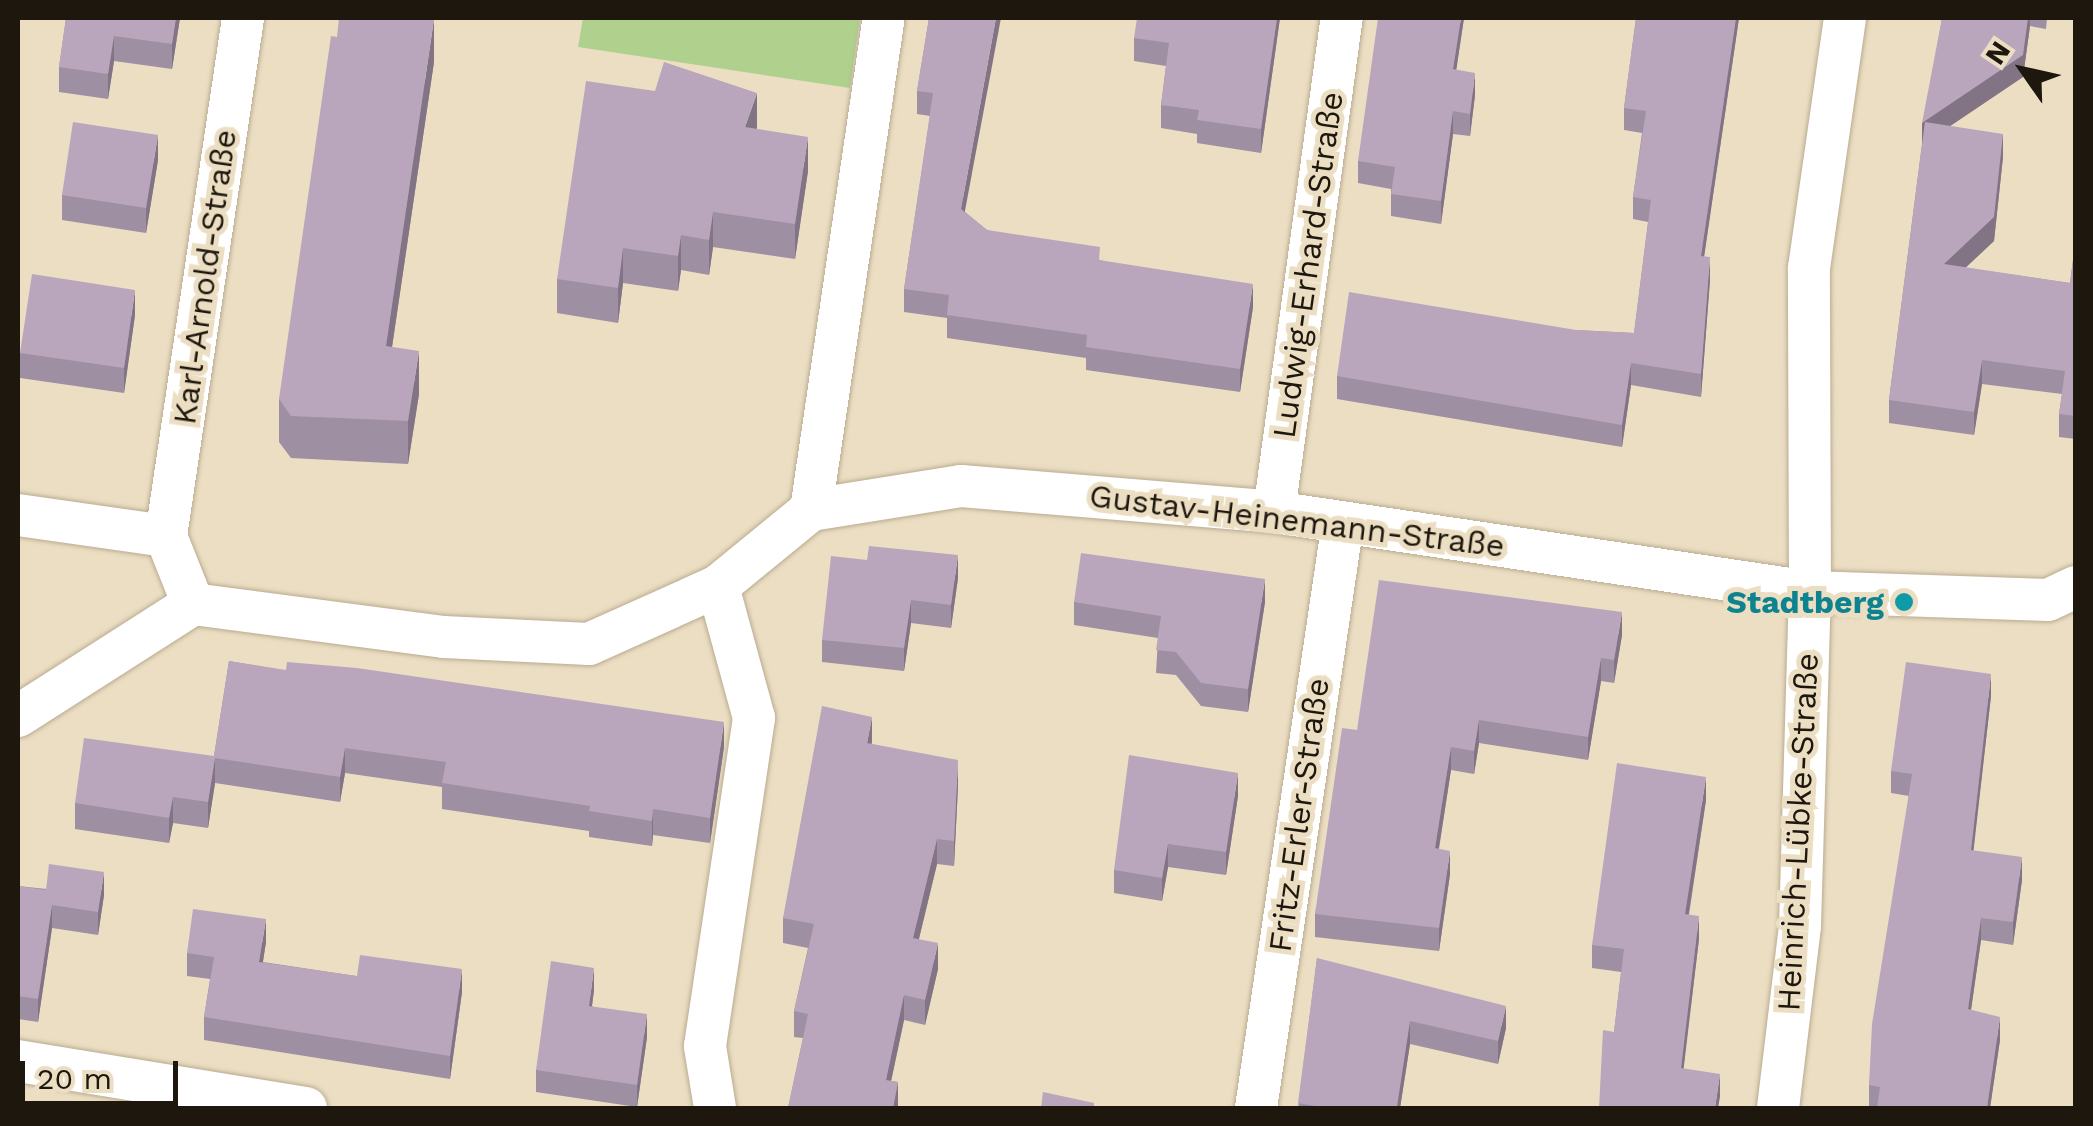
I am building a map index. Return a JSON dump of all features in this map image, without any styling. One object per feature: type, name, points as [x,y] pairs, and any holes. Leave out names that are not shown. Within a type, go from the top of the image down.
[{"type":"street","name":"Karl-Arnold-Straße","points":[[166,536],[243,18]]},
{"type":"street","points":[[18,716],[193,604],[444,637],[589,644],[718,586],[810,510],[884,18]]},
{"type":"street","name":"Ludwig-Erhard-Straße","points":[[1274,512],[1342,18]]},
{"type":"street","name":"Heinrich-Lübke-Straße","points":[[1778,1108],[1800,926],[1810,592],[1808,268],[1844,18]]},
{"type":"street","name":"Gustav-Heinemann-Straße","points":[[810,510],[961,486],[1274,512],[1810,592],[2048,600],[2076,587]]},
{"type":"street","points":[[18,515],[166,536],[193,604]]},
{"type":"street","name":"Fritz-Erler-Straße","points":[[1256,1108],[1342,522]]},
{"type":"street","points":[[715,1108],[705,1046],[754,718],[718,586]]},
{"type":"street","points":[[18,1061],[306,1108]]},
{"type":"green space","points":[[583,18],[860,18],[850,88],[578,47]]},
{"type":"building","points":[[66,18],[176,18],[172,44],[114,36],[108,74],[59,67]]},
{"type":"building","points":[[339,18],[434,19],[386,346],[419,351],[408,421],[291,416],[279,399],[331,36],[337,37]]},
{"type":"building","points":[[929,18],[996,18],[961,209],[987,230],[1100,247],[1099,260],[1253,284],[1240,369],[1086,347],[1087,335],[947,315],[949,295],[904,289],[933,93],[917,91]]},
{"type":"building","points":[[1137,18],[1277,18],[1261,129],[1197,120],[1199,110],[1161,105],[1169,43],[1134,38]]},
{"type":"building","points":[[1378,18],[1461,18],[1453,69],[1475,73],[1470,114],[1453,111],[1441,201],[1391,194],[1395,167],[1358,161]]},
{"type":"building","points":[[1636,18],[1736,18],[1701,256],[1710,257],[1701,374],[1631,363],[1622,425],[1337,376],[1349,292],[1576,330],[1634,333],[1651,200],[1633,197],[1646,111],[1624,108]]},
{"type":"building","points":[[1942,18],[2028,18],[2023,55],[1922,123]]},
{"type":"building","points":[[664,62],[757,93],[745,127],[808,137],[795,224],[713,212],[709,240],[681,235],[678,256],[623,248],[618,288],[557,279],[586,81],[655,91]]},
{"type":"building","points":[[73,122],[158,135],[146,208],[62,195]]},
{"type":"building","points":[[1925,122],[2003,134],[1994,217],[1944,264],[2070,283],[2076,237],[2076,416],[2059,414],[2065,371],[1982,360],[1974,412],[1889,400]]},
{"type":"building","points":[[32,274],[135,290],[124,368],[20,353]]},
{"type":"building","points":[[869,546],[958,555],[951,605],[911,600],[904,648],[822,640],[831,556],[867,560]]},
{"type":"building","points":[[1081,553],[1265,579],[1248,689],[1201,683],[1176,652],[1156,650],[1161,616],[1074,602]]},
{"type":"building","points":[[1379,580],[1622,612],[1614,660],[1601,658],[1588,737],[1479,720],[1474,751],[1451,747],[1435,848],[1450,851],[1439,928],[1315,914],[1342,728],[1357,730]]},
{"type":"building","points":[[229,661],[286,670],[287,662],[357,668],[724,722],[710,818],[653,809],[652,821],[589,811],[590,806],[442,783],[446,762],[345,748],[340,777],[215,758],[208,802],[173,797],[169,818],[75,803],[84,738],[214,756]]},
{"type":"building","points":[[1906,662],[1991,674],[1971,850],[2022,857],[2013,922],[1981,918],[1968,1009],[2000,1017],[1987,1108],[1877,1108],[1880,1087],[1869,1085],[1872,1024],[1912,774],[1891,771]]},
{"type":"building","points":[[822,706],[872,717],[867,743],[958,760],[954,841],[937,839],[913,938],[938,943],[925,1000],[904,995],[886,1080],[898,1082],[893,1108],[788,1108],[808,1014],[794,1011],[814,924],[783,918]]},
{"type":"building","points":[[1129,755],[1238,773],[1226,852],[1168,844],[1162,878],[1114,870]]},
{"type":"building","points":[[1617,763],[1706,777],[1685,914],[1699,916],[1681,1068],[1720,1074],[1715,1108],[1599,1108],[1603,1030],[1614,1032],[1624,949],[1592,945]]},
{"type":"building","points":[[49,864],[104,872],[98,912],[52,905],[38,999],[18,996],[18,886],[46,890]]},
{"type":"building","points":[[193,909],[266,919],[259,962],[357,976],[360,955],[462,969],[450,1056],[204,1017],[214,957],[187,953]]},
{"type":"building","points":[[1317,958],[1506,1006],[1498,1041],[1410,1021],[1397,1107],[1315,1108],[1298,1103]]},
{"type":"building","points":[[551,961],[594,968],[589,1006],[647,1014],[637,1085],[536,1070]]},
{"type":"building","points":[[1043,1092],[1094,1103],[1094,1108],[1041,1108]]},
{"type":"place","name":"Stadtberg","points":[[1904,602]]}]
